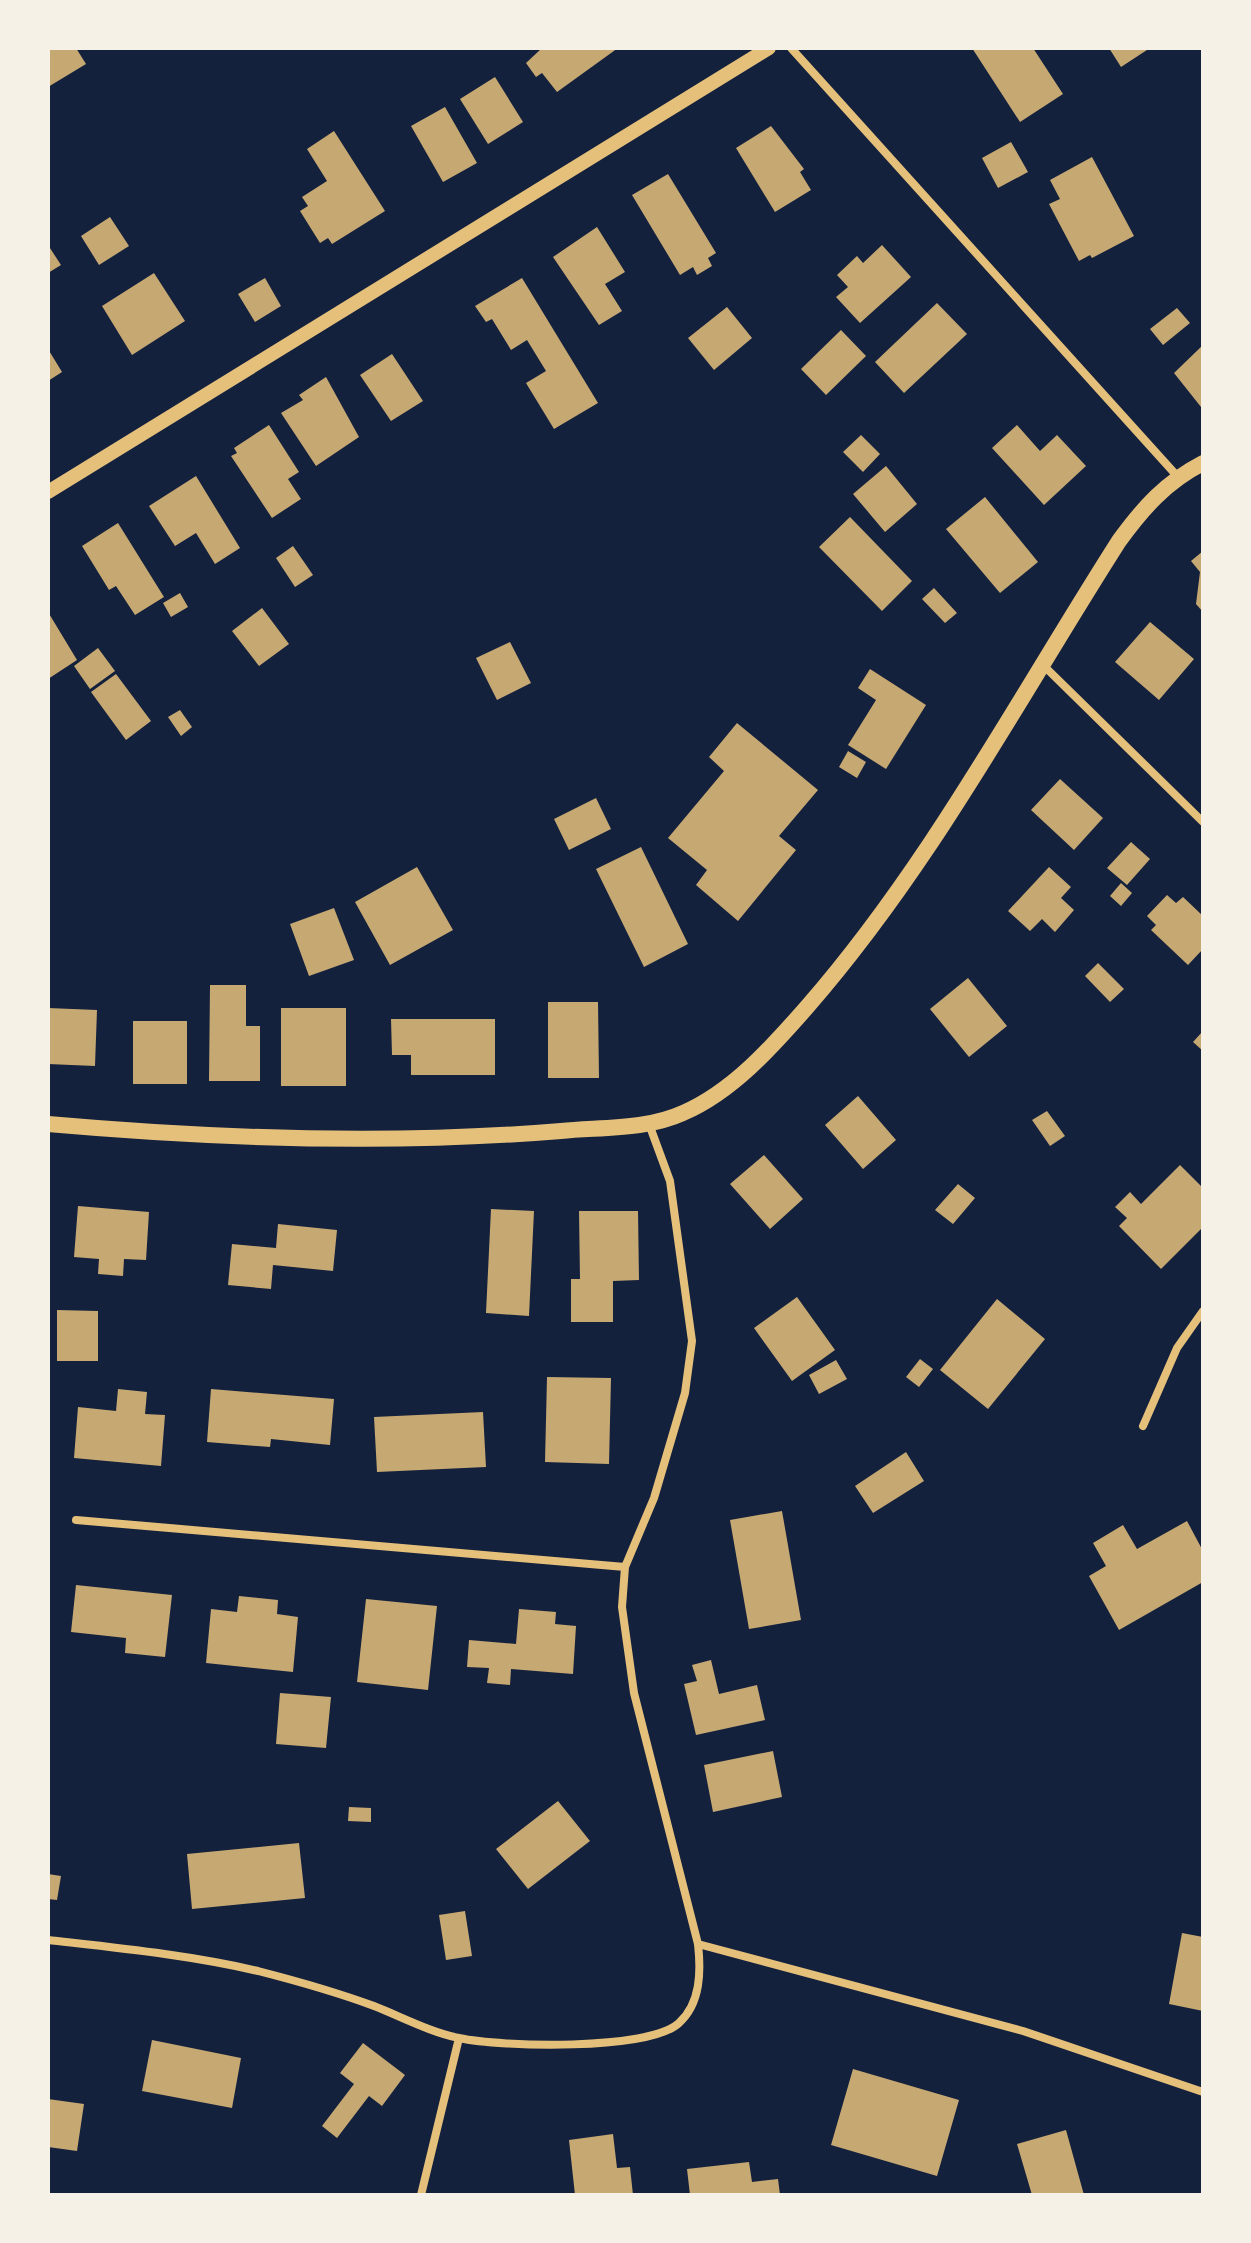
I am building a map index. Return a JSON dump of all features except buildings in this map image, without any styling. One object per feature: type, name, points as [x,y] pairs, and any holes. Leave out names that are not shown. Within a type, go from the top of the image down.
[{"type":"main road","points":[[48,1124],[167,1134],[334,1138],[524,1134],[648,1123],[682,1114],[718,1093],[784,1033],[833,977],[919,864],[1134,521],[1178,477],[1203,463]]},
{"type":"street","points":[[48,492],[769,48]]},
{"type":"street","points":[[791,48],[1178,477]]},
{"type":"street","points":[[1043,665],[1203,822]]},
{"type":"street","points":[[48,1940],[244,1968],[333,1991],[459,2038],[575,2045],[627,2041],[672,2029],[684,2018],[697,1991],[698,1944],[634,1693],[622,1607],[625,1567],[654,1498],[691,1367],[692,1341],[670,1181],[648,1123]]},
{"type":"street","points":[[1143,1426],[1177,1348],[1203,1311]]},
{"type":"street","points":[[76,1520],[625,1567]]},
{"type":"street","points":[[698,1944],[1023,2031],[1203,2092]]},
{"type":"street","points":[[421,2195],[459,2038]]}]
